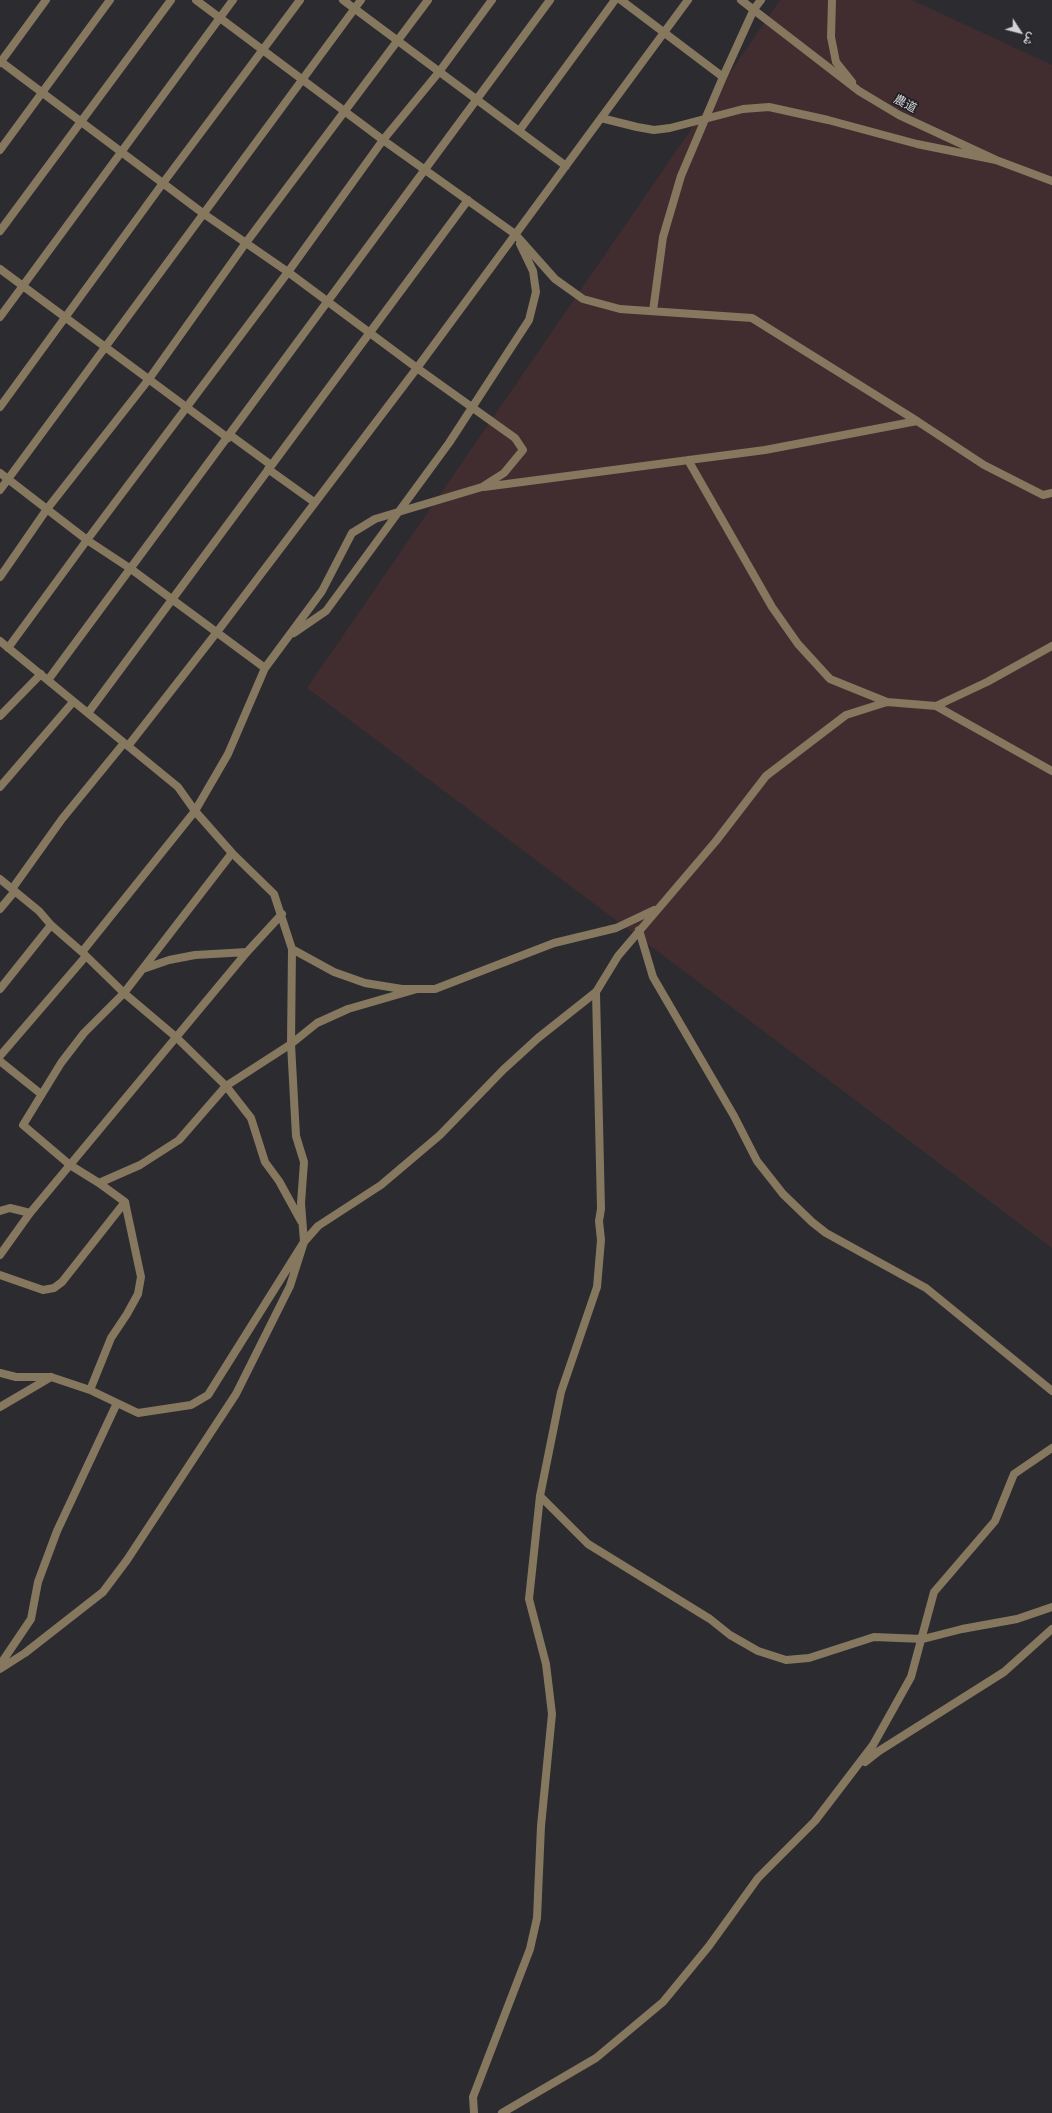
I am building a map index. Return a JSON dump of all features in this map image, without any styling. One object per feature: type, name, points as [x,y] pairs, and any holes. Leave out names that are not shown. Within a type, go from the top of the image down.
[{"type":"street","points":[[46,0],[0,62],[245,244],[288,272],[370,334],[515,438],[523,450],[504,473],[482,487]]},
{"type":"street","points":[[0,150],[110,0]]},
{"type":"street","points":[[0,231],[171,0]]},
{"type":"street","points":[[196,0],[383,140],[426,169],[515,234],[555,279],[583,299],[620,309],[752,318],[984,464],[1043,495],[1052,493]]},
{"type":"street","points":[[0,317],[233,0]]},
{"type":"street","points":[[0,408],[163,183],[300,0]]},
{"type":"street","points":[[343,0],[566,166]]},
{"type":"street","points":[[0,490],[361,0]]},
{"type":"street","points":[[0,577],[47,509],[149,379],[245,244],[428,0]]},
{"type":"street","points":[[8,648],[288,272],[383,140],[439,72],[492,0]]},
{"type":"street","points":[[48,680],[131,570],[550,0]]},
{"type":"street","points":[[519,131],[615,0]]},
{"type":"street","points":[[621,0],[723,77]]},
{"type":"street","points":[[0,909],[62,819],[126,744],[217,632],[417,368],[688,0]]},
{"type":"street","name":"農道","points":[[741,0],[859,91],[899,115],[996,160],[1052,181]]},
{"type":"street","points":[[653,311],[663,237],[681,176],[723,77],[754,9],[761,0]]},
{"type":"street","points":[[832,0],[831,37],[836,62],[859,91]]},
{"type":"street","points":[[601,118],[654,130],[670,128],[743,109],[769,107],[828,120],[917,144],[996,160]]},
{"type":"street","points":[[88,714],[269,467],[370,334],[468,200]]},
{"type":"street","points":[[286,639],[326,611],[473,408],[529,320],[536,292],[534,271],[515,234]]},
{"type":"street","points":[[0,268],[186,407],[229,437],[314,502]]},
{"type":"street","points":[[0,1056],[84,954],[195,811],[228,754],[265,668],[322,591],[352,533],[375,520],[482,487],[765,450],[917,421]]},
{"type":"street","points":[[688,460],[772,607],[798,644],[830,679],[887,702],[936,706],[1052,771]]},
{"type":"street","points":[[0,473],[87,540],[131,570],[265,668]]},
{"type":"street","points":[[0,642],[178,787],[195,811],[232,853],[274,894],[282,914],[292,949],[291,1044],[296,1136],[304,1162],[302,1223],[304,1242],[290,1286],[236,1394],[126,1560],[103,1592],[25,1652],[0,1669]]},
{"type":"street","points":[[936,706],[987,682],[1052,646]]},
{"type":"street","points":[[0,716],[41,674]]},
{"type":"street","points":[[0,787],[73,702]]},
{"type":"street","points":[[0,1373],[16,1377],[51,1377],[90,1390],[138,1413],[191,1405],[208,1395],[304,1242],[318,1226],[381,1185],[440,1135],[503,1070],[538,1038],[596,992],[618,956],[716,841],[766,776],[846,715],[887,702]]},
{"type":"street","points":[[90,1390],[111,1338],[138,1294],[141,1277],[125,1202],[99,1183],[70,1165],[23,1124],[61,1063],[84,1033],[124,993],[232,853]]},
{"type":"street","points":[[0,879],[39,911],[51,925],[84,954],[124,993],[176,1037],[226,1086],[251,1118],[265,1162],[279,1182],[302,1223]]},
{"type":"street","points":[[292,949],[334,972],[366,984],[402,989],[435,989],[554,943],[616,928],[657,909]]},
{"type":"street","points":[[0,1255],[30,1213],[247,952],[282,914]]},
{"type":"street","points":[[0,989],[51,925]]},
{"type":"street","points":[[639,930],[653,977],[734,1116],[757,1161],[782,1194],[826,1233],[926,1288],[1052,1391]]},
{"type":"street","points":[[142,970],[169,960],[195,955],[247,952]]},
{"type":"street","points":[[99,1183],[140,1165],[179,1140],[226,1086],[291,1044],[317,1023],[348,1009],[417,989]]},
{"type":"street","points":[[474,2113],[473,2097],[530,1950],[537,1918],[541,1826],[552,1714],[546,1664],[529,1599],[540,1496],[561,1392],[597,1287],[601,1240],[601,1209],[596,992]]},
{"type":"street","points":[[0,1061],[41,1094]]},
{"type":"street","points":[[0,1275],[43,1290],[54,1288],[62,1282],[125,1202]]},
{"type":"street","points":[[0,1211],[10,1208],[30,1213]]},
{"type":"street","points":[[0,1407],[51,1377]]},
{"type":"street","points":[[0,1665],[31,1620],[38,1582],[57,1531],[117,1403]]},
{"type":"street","points":[[502,2113],[596,2058],[662,2002],[709,1946],[758,1878],[815,1821],[858,1768],[889,1720],[911,1677],[917,1651],[923,1639],[934,1592],[995,1521],[1014,1474],[1051,1449]]},
{"type":"street","points":[[540,1496],[588,1544],[710,1619],[730,1635],[758,1651],[786,1660],[808,1658],[874,1637],[923,1639],[962,1629],[1017,1619],[1052,1607]]},
{"type":"street","points":[[858,1768],[879,1751],[1004,1672],[1052,1629]]},
{"type":"shaded area","points":[[780,0],[912,0],[1052,65],[1052,1248],[307,688]]}]
